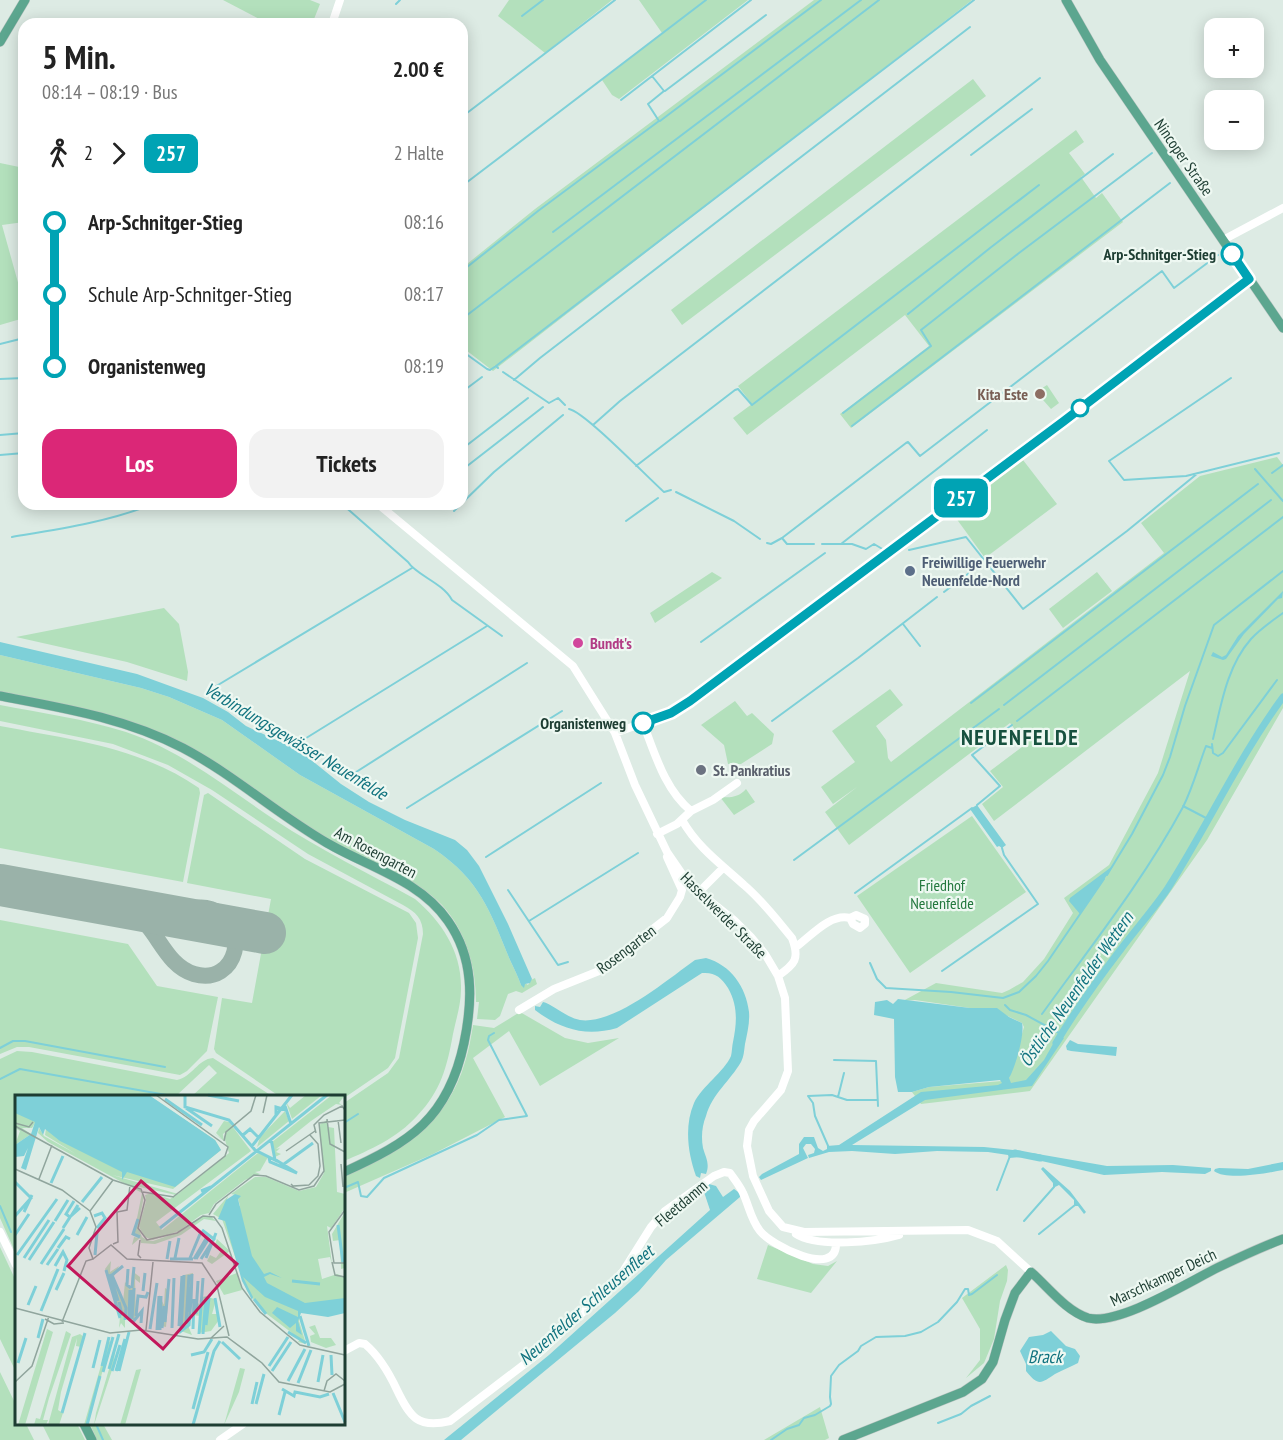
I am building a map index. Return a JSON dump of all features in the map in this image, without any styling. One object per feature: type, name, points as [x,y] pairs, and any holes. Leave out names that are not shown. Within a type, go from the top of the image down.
[{"type":"main road","points":[[0,42],[25,0]]},
{"type":"main road","name":"Nincoper Straße","points":[[1066,0],[1100,60],[1283,328]]},
{"type":"main road","name":"Am Rosengarten","points":[[0,696],[105,717],[130,725],[182,748],[309,833],[414,888],[431,901],[446,918],[465,955],[471,989],[464,1044],[452,1082],[433,1114],[410,1137],[390,1150],[345,1172]]},
{"type":"main road","name":"Marschkamper Deich","points":[[1031,1272],[1074,1311],[1091,1318],[1107,1318],[1131,1311],[1283,1239]]},
{"type":"main road","points":[[843,1440],[963,1392],[982,1378],[993,1362],[1015,1293],[1031,1272]]},
{"type":"main road","points":[[84,1425],[91,1439]]},
{"type":"street","points":[[334,18],[340,0]]},
{"type":"street","points":[[1223,240],[1283,208]]},
{"type":"street","points":[[615,733],[671,713],[690,701],[1064,421],[1249,279]]},
{"type":"street","name":"Hasselwerder Straße","points":[[385,510],[573,666],[615,733],[657,834],[667,852],[689,884],[734,920],[751,937],[765,954],[778,976],[785,998],[788,1071],[781,1090],[754,1120],[749,1130],[747,1146],[753,1176],[765,1205],[780,1225],[793,1231]]},
{"type":"street","points":[[643,723],[666,782],[672,792],[691,811]]},
{"type":"street","points":[[657,834],[737,783]]},
{"type":"street","points":[[682,820],[701,847],[746,886],[792,938],[796,947],[795,959],[792,966],[778,976]]},
{"type":"street","name":"Rosengarten","points":[[519,1010],[554,989],[599,970],[667,918],[682,890],[667,861],[667,852]]},
{"type":"street","points":[[698,893],[723,868]]},
{"type":"street","points":[[796,947],[832,919],[842,916],[850,918]]},
{"type":"street","name":"Fleetdamm","points":[[345,1351],[359,1343],[370,1348],[388,1374],[410,1414],[420,1422],[435,1425],[450,1420],[538,1353],[597,1299],[616,1280],[651,1227],[665,1211],[698,1185],[724,1173],[730,1173],[739,1186],[757,1227],[772,1242],[819,1260],[826,1260],[833,1255],[836,1244]]},
{"type":"street","points":[[793,1231],[849,1233],[958,1229],[978,1232],[997,1241],[1031,1272]]},
{"type":"street","points":[[793,1231],[805,1238],[836,1244],[892,1237],[907,1232]]},
{"type":"street","points":[[0,1232],[15,1263]]},
{"type":"street","points":[[220,1440],[242,1425]]},
{"type":"green space","points":[[223,0],[310,0],[320,4],[314,18],[258,18]]},
{"type":"green space","points":[[509,0],[612,0],[545,53],[498,16]]},
{"type":"green space","points":[[639,0],[748,0],[619,99],[612,95],[602,80],[662,33]]},
{"type":"green space","points":[[814,0],[972,0],[493,371],[468,352],[468,263],[535,209]]},
{"type":"green space","points":[[973,79],[986,96],[682,325],[671,310]]},
{"type":"green space","points":[[1076,130],[1084,142],[1069,153],[1085,174],[1081,177],[1096,198],[1102,193],[1123,222],[851,428],[840,414],[929,346],[905,315],[747,435],[733,418],[752,404],[738,386]]},
{"type":"green space","points":[[0,163],[18,167],[18,223],[2,225],[18,282],[18,320],[0,325]]},
{"type":"green space","points":[[1047,385],[1059,403],[1051,409],[1036,392]]},
{"type":"green space","points":[[1277,457],[1283,465],[1283,708],[1207,840],[1030,1091],[921,1104],[912,1092],[929,1087],[1002,1081],[1009,1078],[1024,1027],[1022,1023],[991,1008],[970,1008],[915,1000],[903,1001],[936,983],[1002,993],[1023,982],[1044,959],[1073,913],[1064,898],[1109,865],[1158,773],[1190,671],[994,821],[982,804],[1003,787],[990,771],[1026,744],[1010,723],[849,845],[825,812],[857,787],[833,804],[821,787],[855,762],[832,731],[890,689],[903,705],[876,726],[886,740],[888,758],[891,762],[1164,553],[1141,523],[1200,476]]},
{"type":"green space","points":[[1023,460],[1057,504],[985,558],[953,514]]},
{"type":"green space","points":[[712,572],[722,578],[655,623],[650,613]]},
{"type":"green space","points":[[1097,572],[1112,591],[1063,628],[1049,609]]},
{"type":"green space","points":[[164,608],[179,624],[188,672],[187,681],[127,662],[16,637]]},
{"type":"green space","points":[[0,655],[141,688],[169,697],[222,720],[300,775],[434,849],[462,873],[482,898],[521,985],[525,983],[528,985],[535,978],[537,984],[522,993],[516,991],[508,994],[500,1016],[495,1020],[477,1019],[479,1002],[476,1002],[472,963],[468,950],[450,915],[431,895],[419,886],[319,834],[182,743],[116,718],[0,692]]},
{"type":"green space","points":[[735,701],[747,716],[752,713],[774,734],[772,744],[741,764],[728,764],[724,745],[701,725]]},
{"type":"green space","points":[[0,705],[111,727],[147,740],[204,771],[292,831],[415,899],[425,908],[442,928],[454,950],[460,975],[461,995],[442,1078],[425,1107],[409,1124],[383,1143],[345,1161],[345,1102],[388,1073],[399,1058],[423,934],[422,924],[412,910],[308,854],[212,790],[168,765],[113,744],[0,721]]},
{"type":"green space","points":[[0,726],[103,746],[153,763],[199,788],[200,793],[183,882],[0,848]]},
{"type":"green space","points":[[746,789],[755,802],[734,815],[720,797],[741,794]]},
{"type":"green space","points":[[208,793],[305,859],[409,913],[416,923],[418,938],[395,1058],[388,1068],[345,1097],[345,1095],[276,1094],[216,1053],[214,1049],[222,998],[252,1003],[271,899],[187,883],[204,795]]},
{"type":"green space","name":"Friedhof Neuenfelde","points":[[972,816],[1026,892],[910,973],[857,896]]},
{"type":"green space","points":[[0,920],[128,944],[157,986],[218,997],[207,1051],[180,1075],[29,1047],[17,1047],[0,1054]]},
{"type":"green space","points":[[520,1012],[565,1038],[588,1043],[619,1038],[540,1086],[509,1031],[473,1058],[505,1117],[433,1154],[345,1193],[345,1176],[402,1146],[433,1119],[446,1103],[457,1084],[465,1062],[473,1025],[494,1028]]},
{"type":"green space","points":[[17,1051],[32,1052],[177,1080],[187,1075],[203,1061],[213,1058],[270,1095],[193,1095],[217,1073],[209,1065],[177,1095],[15,1095],[15,1252],[0,1218],[0,1059]]},
{"type":"green space","points":[[768,1245],[813,1264],[828,1266],[837,1261],[811,1293],[757,1279]]},
{"type":"green space","points":[[0,1247],[15,1279],[15,1370],[0,1339]]},
{"type":"green space","points":[[1006,1265],[1007,1281],[1000,1301],[994,1339],[984,1363],[966,1378],[980,1360],[980,1329],[962,1298]]},
{"type":"green space","points":[[0,1372],[15,1403],[15,1425],[26,1425],[34,1440],[0,1440]]},
{"type":"green space","points":[[820,1407],[829,1438],[825,1440],[764,1440]]},
{"type":"green space","points":[[42,1425],[78,1425],[85,1440],[50,1440]]},
{"type":"green space","points":[[90,1425],[104,1425],[112,1440],[97,1440]]},
{"type":"water","points":[[1283,591],[1282,598],[1278,599],[1244,634],[1226,659],[1211,656],[1213,652],[1222,657],[1226,655],[1238,636]]},
{"type":"water","points":[[0,642],[137,674],[203,698],[228,712],[246,726],[300,751],[341,784],[369,802],[405,820],[455,840],[467,850],[479,866],[532,979],[530,983],[525,984],[524,988],[521,985],[489,912],[473,885],[450,861],[434,849],[300,775],[222,720],[169,697],[141,688],[0,655]]},
{"type":"water","points":[[977,805],[1006,845],[1002,848],[997,847],[970,809]]},
{"type":"water","points":[[1114,865],[1080,914],[1069,901],[1070,898]]},
{"type":"water","points":[[706,958],[723,966],[736,978],[745,994],[749,1016],[742,1060],[712,1101],[705,1120],[702,1140],[708,1167],[706,1174],[701,1173],[700,1178],[696,1176],[689,1149],[689,1121],[694,1103],[731,1056],[736,1014],[734,1001],[723,981],[714,974],[702,973],[617,1028],[605,1031],[573,1030],[544,1017],[535,1010],[535,1006],[540,1007],[543,1002],[580,1020],[594,1020],[624,1008],[695,960]]},
{"type":"water","points":[[898,999],[970,1008],[997,1008],[1022,1023],[1019,1051],[1009,1078],[1011,1083],[1026,1080],[1044,1060],[1058,1035],[1064,1038],[1032,1086],[925,1100],[852,1145],[984,1147],[1022,1151],[1025,1153],[1023,1157],[1009,1158],[1008,1155],[988,1152],[937,1151],[895,1154],[852,1151],[829,1152],[809,1158],[808,1155],[814,1153],[815,1149],[811,1144],[806,1144],[803,1148],[808,1158],[761,1180],[759,1177],[762,1174],[799,1154],[799,1144],[804,1137],[814,1137],[818,1148],[823,1151],[827,1149],[827,1146],[839,1145],[921,1092],[1002,1083],[1000,1080],[898,1092],[895,1077],[894,1019],[874,1015],[875,1002],[887,1000],[893,1004]]},
{"type":"water","points":[[1070,1040],[1078,1044],[1117,1047],[1116,1056],[1067,1050],[1066,1046]]},
{"type":"water","points":[[1032,1153],[1107,1166],[1173,1165],[1211,1168],[1211,1171],[1205,1174],[1162,1172],[1104,1175],[1037,1160],[1031,1157]]},
{"type":"water","points":[[1283,1162],[1283,1170],[1258,1174],[1237,1176],[1214,1171],[1219,1168],[1248,1169]]},
{"type":"water","points":[[1043,1167],[1070,1191],[1086,1212],[1084,1214],[1078,1206],[1074,1206],[1074,1200],[1059,1185],[1053,1188],[1053,1183],[1041,1169]]},
{"type":"water","points":[[709,1184],[716,1186],[723,1197],[734,1189],[741,1194],[740,1197],[666,1260],[639,1291],[615,1313],[461,1440],[444,1440],[549,1355],[710,1210],[703,1189],[706,1189]]},
{"type":"water","name":"Brack","points":[[1051,1331],[1066,1346],[1075,1349],[1080,1356],[1078,1363],[1040,1382],[1026,1371],[1026,1364],[1020,1351],[1029,1337]]},
{"type":"waterway","points":[[396,4],[400,0]]},
{"type":"waterway","points":[[522,16],[543,0]]},
{"type":"waterway","points":[[468,112],[615,0]]},
{"type":"waterway","points":[[468,181],[706,0]]},
{"type":"waterway","points":[[621,100],[751,0]]},
{"type":"waterway","points":[[660,121],[821,0]]},
{"type":"waterway","points":[[553,232],[861,0]]},
{"type":"waterway","points":[[468,314],[879,0]]},
{"type":"waterway","points":[[496,366],[974,0]]},
{"type":"waterway","points":[[665,91],[766,15]]},
{"type":"waterway","points":[[514,380],[970,27]]},
{"type":"waterway","points":[[468,266],[659,121],[648,104],[664,91],[652,76]]},
{"type":"waterway","points":[[593,425],[620,401],[1040,78]]},
{"type":"waterway","points":[[971,155],[1032,109]]},
{"type":"waterway","points":[[843,413],[931,346],[921,330],[1152,153]]},
{"type":"waterway","points":[[908,314],[1113,154]]},
{"type":"waterway","points":[[852,426],[1170,183]]},
{"type":"waterway","points":[[636,466],[735,390],[738,389],[752,405],[1039,185]]},
{"type":"waterway","points":[[767,543],[771,544],[782,538],[906,443],[908,442],[920,456],[1162,271],[1174,288],[1218,255]]},
{"type":"waterway","points":[[0,344],[18,340]]},
{"type":"waterway","points":[[468,355],[487,369],[490,370],[496,366],[498,368]]},
{"type":"waterway","points":[[503,372],[549,403],[558,398],[565,405]]},
{"type":"waterway","points":[[468,388],[482,377]]},
{"type":"waterway","points":[[0,379],[18,378]]},
{"type":"waterway","points":[[1231,378],[1109,461],[1124,480],[1186,476],[1279,453]]},
{"type":"waterway","points":[[468,444],[528,398]]},
{"type":"waterway","points":[[468,465],[543,407]]},
{"type":"waterway","points":[[569,409],[602,433],[664,492],[671,490]]},
{"type":"waterway","points":[[468,497],[494,472],[563,415]]},
{"type":"waterway","points":[[841,544],[987,430]]},
{"type":"waterway","points":[[0,435],[18,434]]},
{"type":"waterway","points":[[0,455],[18,454]]},
{"type":"waterway","points":[[1272,473],[1283,465]]},
{"type":"waterway","points":[[1255,469],[1283,501]]},
{"type":"waterway","points":[[909,550],[966,537],[1023,609],[1127,531],[1198,473]]},
{"type":"waterway","points":[[971,703],[1258,484]]},
{"type":"waterway","points":[[676,492],[734,521],[760,539]]},
{"type":"waterway","points":[[626,521],[658,498]]},
{"type":"waterway","points":[[1004,705],[1271,500]]},
{"type":"waterway","points":[[12,537],[66,528],[136,510]]},
{"type":"waterway","points":[[349,510],[412,567],[448,594],[452,600],[502,636]]},
{"type":"waterway","points":[[1017,721],[1283,517]]},
{"type":"waterway","points":[[782,538],[787,544],[814,544]]},
{"type":"waterway","points":[[822,544],[852,544],[866,549],[874,544],[884,550]]},
{"type":"waterway","points":[[701,642],[825,553]]},
{"type":"waterway","points":[[944,592],[985,561]]},
{"type":"waterway","name":"Verbindungsgewässer Neuenfelde","points":[[213,688],[412,568]]},
{"type":"waterway","points":[[1107,875],[1163,775],[1214,625],[1283,571]]},
{"type":"waterway","points":[[772,721],[937,597]]},
{"type":"waterway","points":[[1213,739],[1226,686],[1236,661],[1255,635],[1283,613]]},
{"type":"waterway","points":[[903,624],[920,646]]},
{"type":"waterway","name":"Verbindungsgewässer Neuenfelde","points":[[303,740],[487,626]]},
{"type":"waterway","name":"Verbindungsgewässer Neuenfelde","points":[[353,774],[527,663]]},
{"type":"waterway","points":[[1212,744],[1213,753],[1218,756],[1223,753],[1277,680]]},
{"type":"waterway","name":"Östliche Neuenfelder Wettern","points":[[1056,1043],[1095,983],[1168,888],[1252,743],[1283,697]]},
{"type":"waterway","points":[[794,860],[999,709]]},
{"type":"waterway","points":[[407,808],[562,711]]},
{"type":"waterway","points":[[977,805],[1000,786],[972,755],[1012,725]]},
{"type":"waterway","points":[[1042,1014],[1151,861],[1183,807],[1206,746],[1212,748]]},
{"type":"waterway","points":[[486,857],[601,783]]},
{"type":"waterway","points":[[1183,806],[1210,818]]},
{"type":"waterway","points":[[855,893],[972,808]]},
{"type":"waterway","points":[[942,971],[1038,904],[1004,855],[1002,848]]},
{"type":"waterway","points":[[529,921],[638,853]]},
{"type":"waterway","points":[[870,963],[877,979],[886,988],[1003,998],[1019,992],[1036,976],[1104,879]]},
{"type":"waterway","points":[[508,890],[558,965],[568,962]]},
{"type":"waterway","points":[[1005,1005],[1010,1010],[1026,1015],[1061,1034]]},
{"type":"waterway","points":[[345,1188],[358,1182],[361,1196],[367,1197],[384,1178],[477,1135],[499,1120],[527,1116],[488,1040],[489,1036],[494,1033]]},
{"type":"waterway","points":[[0,1048],[13,1041],[25,1041],[165,1067]]},
{"type":"waterway","points":[[834,1060],[876,1061],[878,1106]]},
{"type":"waterway","points":[[0,1079],[20,1069],[166,1095]]},
{"type":"waterway","points":[[838,1097],[844,1073]]},
{"type":"waterway","points":[[829,1148],[815,1116],[813,1103],[808,1096],[832,1095],[847,1100],[877,1100]]},
{"type":"waterway","points":[[345,1122],[358,1114]]},
{"type":"waterway","points":[[1015,1153],[1040,1158]]},
{"type":"waterway","points":[[997,1190],[1010,1156]]},
{"type":"waterway","points":[[1024,1221],[1054,1187]]},
{"type":"waterway","points":[[1039,1234],[1075,1205]]},
{"type":"waterway","points":[[0,1206],[11,1232]]},
{"type":"waterway","points":[[771,1440],[787,1429],[799,1425],[804,1418],[815,1415],[830,1406],[831,1376],[839,1365],[858,1351],[861,1346],[876,1337],[905,1336],[921,1332],[938,1322],[957,1302],[965,1289],[968,1289],[969,1295],[972,1294],[997,1275]]},
{"type":"waterway","points":[[938,1423],[961,1414],[990,1396]]},
{"type":"waterway","points":[[96,1425],[103,1440]]},
{"type":"taxiway","points":[[125,909],[145,922],[166,952],[183,969],[194,974],[209,976],[221,971],[229,963],[234,952],[235,939],[232,927],[224,916],[205,908],[165,914],[129,909]]},
{"type":"runway","points":[[0,885],[265,933]]},
{"type":"bus line","name":"257","points":[[643,723],[671,713],[690,701],[900,545],[1249,279],[1232,254]]},
{"type":"place","name":"Arp-Schnitger-Stieg","points":[[1232,254]]},
{"type":"place","name":"Kita Este","points":[[1040,394]]},
{"type":"place","name":"Freiwillige Feuerwehr Neuenfelde-Nord","points":[[910,571]]},
{"type":"place","name":"Bundt's","points":[[578,643]]},
{"type":"place","name":"Organistenweg","points":[[643,723]]},
{"type":"place","name":"St. Pankratius","points":[[701,770]]},
{"type":"district","name":"NEUENFELDE","points":[[1020,737]]},
{"type":"water label","name":"Neuenfelder Schleusenfleet","points":[[586,1305]]}]
